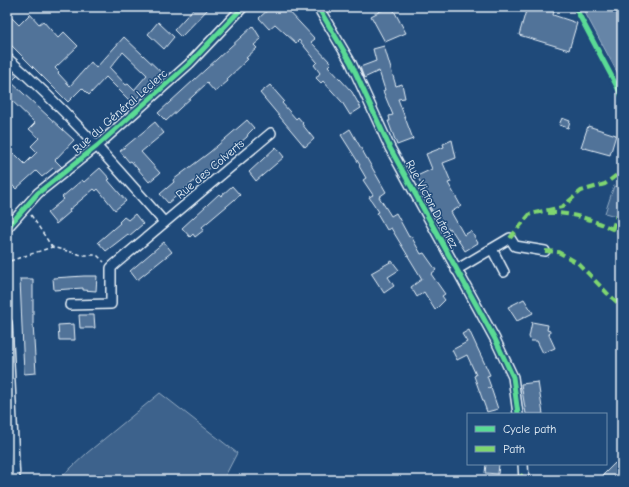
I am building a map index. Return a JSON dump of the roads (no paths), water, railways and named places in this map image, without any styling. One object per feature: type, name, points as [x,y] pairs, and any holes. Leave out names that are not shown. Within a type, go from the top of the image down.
[{"type":"street","name":"Rue du Général Leclerc","points":[[7,228],[38,193],[98,146],[189,64],[243,7]]},
{"type":"street","name":"Rue Victor Duteriez","points":[[318,7],[351,63],[390,148],[495,339],[513,377],[518,413]]},
{"type":"street","points":[[7,58],[79,126],[164,222]]},
{"type":"street","name":"Rue des Colverts","points":[[70,305],[111,304],[111,268],[271,133]]},
{"type":"street","points":[[456,270],[510,238],[515,246],[545,251]]},
{"type":"street","points":[[492,249],[504,272]]},
{"type":"street","points":[[7,323],[15,480]]},
{"type":"street","points":[[523,465],[524,480]]}]
